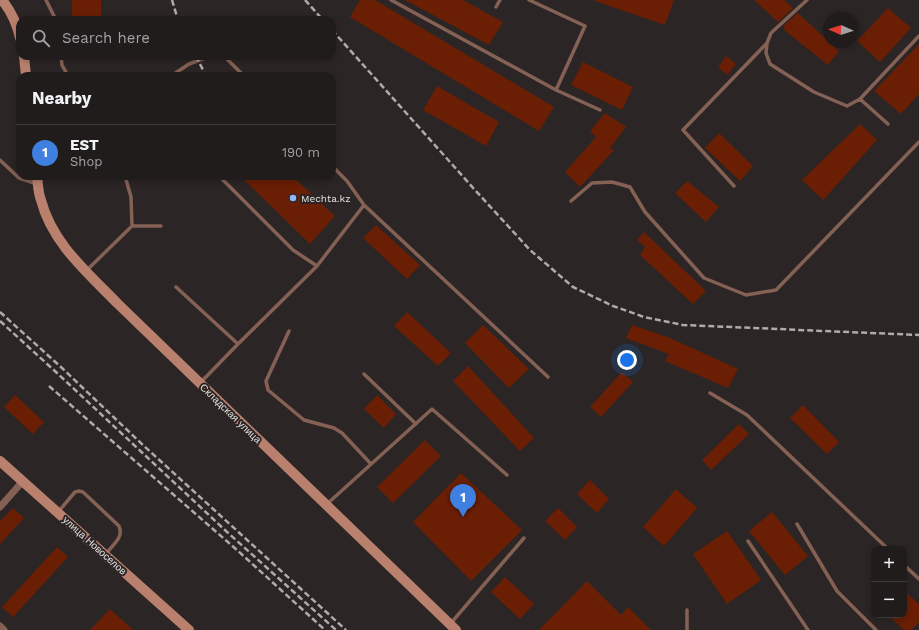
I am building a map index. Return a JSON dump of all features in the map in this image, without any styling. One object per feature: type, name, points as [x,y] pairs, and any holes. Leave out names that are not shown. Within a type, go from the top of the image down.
[{"type":"main road","points":[[2,0],[8,7],[16,24]]},
{"type":"main road","points":[[24,60],[26,72]]},
{"type":"main road","name":"Складская улица","points":[[37,180],[41,200],[53,230],[66,250],[117,303],[453,627]]},
{"type":"main road","name":"улица Новоселов","points":[[0,461],[189,630]]},
{"type":"street","points":[[0,507],[23,481]]},
{"type":"street","points":[[0,626],[4,630]]},
{"type":"lane","points":[[46,0],[54,16]]},
{"type":"lane","points":[[391,0],[556,90],[600,110]]},
{"type":"lane","points":[[496,7],[500,0]]},
{"type":"lane","points":[[529,0],[585,26],[556,90]]},
{"type":"lane","points":[[808,0],[771,33],[767,43],[766,53],[770,64],[814,92],[847,106],[860,99],[919,36]]},
{"type":"lane","points":[[734,186],[684,130],[767,43]]},
{"type":"lane","points":[[61,60],[62,65],[66,72]]},
{"type":"lane","points":[[177,72],[189,64],[200,60]]},
{"type":"lane","points":[[228,60],[240,72]]},
{"type":"lane","points":[[860,99],[888,124]]},
{"type":"lane","points":[[571,201],[592,182],[612,182],[630,187],[645,212],[704,278],[746,295],[776,290],[919,142]]},
{"type":"lane","points":[[0,160],[16,175]]},
{"type":"lane","points":[[336,170],[347,181],[364,205],[548,377]]},
{"type":"lane","points":[[126,180],[131,197],[132,226]]},
{"type":"lane","points":[[223,180],[293,250],[317,266]]},
{"type":"lane","points":[[201,383],[317,266],[364,205]]},
{"type":"lane","points":[[87,271],[132,226],[161,226]]},
{"type":"lane","points":[[176,287],[238,344]]},
{"type":"lane","points":[[289,330],[266,381],[268,390],[304,420],[334,428],[342,433],[371,464]]},
{"type":"lane","points":[[364,374],[416,424]]},
{"type":"lane","points":[[710,394],[747,416],[885,546]]},
{"type":"lane","points":[[326,505],[432,409],[506,475]]},
{"type":"lane","points":[[58,512],[76,492],[83,492],[119,526],[121,536],[105,554]]},
{"type":"lane","points":[[797,524],[837,591],[876,630]]},
{"type":"lane","points":[[453,627],[524,538]]},
{"type":"lane","points":[[748,541],[808,630]]},
{"type":"lane","points":[[907,568],[919,579]]},
{"type":"lane","points":[[687,610],[687,630]]},
{"type":"building","points":[[72,0],[101,0],[101,16],[72,16]]},
{"type":"building","points":[[360,0],[375,0],[554,107],[539,131],[350,17]]},
{"type":"building","points":[[405,0],[463,0],[503,22],[489,45]]},
{"type":"building","points":[[595,0],[674,0],[665,25]]},
{"type":"building","points":[[754,0],[784,0],[793,8],[778,22]]},
{"type":"building","points":[[888,8],[911,28],[880,62],[859,43],[859,39]]},
{"type":"building","points":[[798,13],[823,36],[823,48],[836,48],[839,51],[828,65],[783,29],[785,28],[783,26]]},
{"type":"building","points":[[919,44],[919,94],[901,114],[874,91]]},
{"type":"building","points":[[726,56],[736,64],[727,75],[718,67]]},
{"type":"building","points":[[583,62],[633,87],[622,110],[571,85]]},
{"type":"building","points":[[437,86],[499,122],[486,146],[423,110]]},
{"type":"building","points":[[605,113],[626,127],[610,148],[614,150],[580,187],[565,172],[596,137],[590,131]]},
{"type":"building","points":[[860,124],[877,140],[823,200],[802,180]]},
{"type":"building","points":[[719,133],[753,166],[740,181],[705,148]]},
{"type":"building","points":[[244,180],[296,180],[335,216],[310,244]]},
{"type":"building","points":[[687,181],[719,207],[706,222],[675,193]]},
{"type":"building","points":[[376,225],[420,265],[407,279],[363,238]]},
{"type":"building","points":[[644,232],[706,291],[693,304],[640,255],[645,247],[637,240]]},
{"type":"building","points":[[407,312],[451,353],[438,366],[394,326]]},
{"type":"building","points":[[483,325],[529,369],[509,388],[465,343]]},
{"type":"building","points":[[632,325],[670,338],[738,369],[728,388],[665,361],[669,354],[626,338]]},
{"type":"building","points":[[468,366],[534,438],[520,451],[453,381]]},
{"type":"building","points":[[622,372],[633,382],[601,417],[590,407]]},
{"type":"building","points":[[15,395],[44,422],[33,434],[4,407]]},
{"type":"building","points":[[377,395],[396,414],[384,428],[364,409]]},
{"type":"building","points":[[803,405],[839,442],[827,454],[790,418]]},
{"type":"building","points":[[739,424],[749,434],[711,470],[702,460]]},
{"type":"building","points":[[425,440],[441,456],[393,503],[377,487]]},
{"type":"building","points":[[461,473],[522,530],[471,581],[413,522]]},
{"type":"building","points":[[590,480],[609,499],[597,513],[577,494]]},
{"type":"building","points":[[676,489],[697,508],[664,546],[643,527]]},
{"type":"building","points":[[13,508],[24,518],[0,544],[0,521]]},
{"type":"building","points":[[558,508],[577,527],[565,540],[545,521]]},
{"type":"building","points":[[772,512],[808,556],[785,575],[749,531]]},
{"type":"building","points":[[727,531],[761,580],[727,604],[693,554]]},
{"type":"building","points":[[57,547],[68,557],[13,617],[2,607]]},
{"type":"building","points":[[505,577],[534,604],[520,619],[491,592]]},
{"type":"building","points":[[587,581],[621,615],[628,607],[651,630],[539,630]]},
{"type":"building","points":[[907,594],[919,604],[919,622],[911,630],[904,630],[891,618],[907,618]]},
{"type":"building","points":[[110,609],[133,630],[90,630]]},
{"type":"railway","points":[[172,0],[177,16]]},
{"type":"railway","points":[[305,0],[319,16]]},
{"type":"railway","points":[[336,34],[530,250],[573,287],[613,306],[644,317],[683,325],[919,335]]},
{"type":"railway","points":[[198,60],[204,72]]},
{"type":"railway","points":[[0,312],[62,368],[144,446],[346,630]]},
{"type":"railway","points":[[0,321],[226,531],[336,630]]},
{"type":"railway","points":[[49,386],[237,550],[325,630]]},
{"type":"place","name":"Mechta.kz","points":[[293,198]]},
{"type":"place","name":"EST","points":[[463,517]]}]
